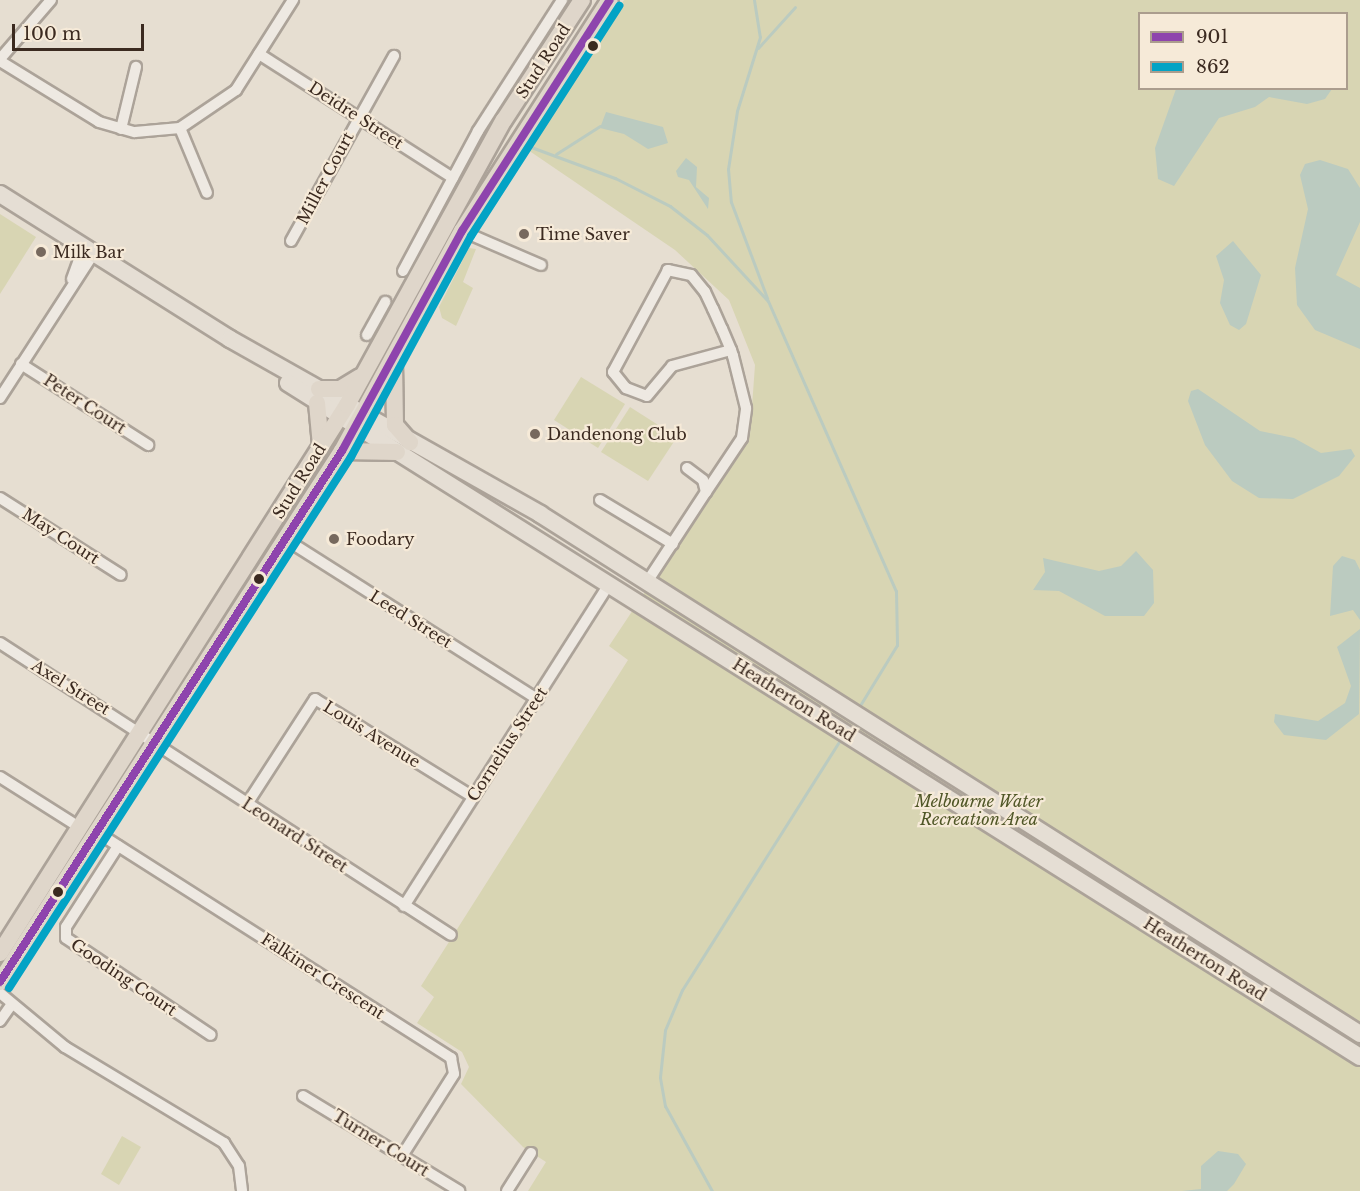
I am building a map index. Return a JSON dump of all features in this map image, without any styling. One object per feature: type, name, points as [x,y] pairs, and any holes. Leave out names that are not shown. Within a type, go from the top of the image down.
[{"type":"highway","name":"Stud Road","points":[[0,953],[343,412],[363,375],[383,322],[504,120],[582,0]]},
{"type":"highway","name":"Stud Road","points":[[0,982],[155,747],[342,451],[394,362],[462,231],[610,0]]},
{"type":"highway","points":[[394,362],[395,425],[410,442]]},
{"type":"highway","points":[[321,447],[318,396],[340,389],[363,375]]},
{"type":"highway","points":[[342,451],[397,452]]},
{"type":"highway","points":[[79,828],[98,834]]},
{"type":"main road","name":"Heatherton Road","points":[[0,194],[359,422],[397,452],[610,583],[1360,1057]]},
{"type":"main road","name":"Heatherton Road","points":[[359,422],[410,442],[621,566],[1360,1034]]},
{"type":"main road","points":[[610,583],[621,566]]},
{"type":"main road","points":[[636,600],[647,582]]},
{"type":"street","points":[[51,0],[0,60],[91,118],[121,129],[180,128],[227,99],[293,0]]},
{"type":"street","name":"Stud Road","points":[[403,271],[453,178],[562,0]]},
{"type":"street","name":"Deidre Street","points":[[259,54],[358,115],[453,178]]},
{"type":"street","name":"Miller Court","points":[[291,241],[358,115],[394,56]]},
{"type":"street","points":[[121,129],[136,67]]},
{"type":"street","points":[[180,128],[207,193]]},
{"type":"street","points":[[462,231],[541,265]]},
{"type":"street","points":[[0,398],[68,291],[88,251]]},
{"type":"street","points":[[647,582],[747,424],[731,350],[705,292],[691,275],[675,268],[656,285],[613,372],[626,387],[646,396],[672,366],[731,350]]},
{"type":"street","points":[[367,335],[383,322],[385,302]]},
{"type":"street","name":"Peter Court","points":[[21,364],[148,445]]},
{"type":"street","points":[[687,468],[703,480],[706,492]]},
{"type":"street","name":"May Court","points":[[0,498],[121,575]]},
{"type":"street","points":[[600,500],[673,544]]},
{"type":"street","name":"Leed Street","points":[[285,539],[537,699]]},
{"type":"street","name":"Cornelius Street","points":[[404,906],[610,583]]},
{"type":"street","name":"Axel Street","points":[[0,643],[141,732]]},
{"type":"street","name":"Louis Avenue","points":[[247,804],[315,699],[474,797]]},
{"type":"street","name":"Leonard Street","points":[[141,732],[155,747],[451,935]]},
{"type":"street","points":[[0,777],[79,828]]},
{"type":"street","name":"Falkiner Crescent","points":[[98,834],[451,1058],[454,1074],[402,1156]]},
{"type":"street","name":"Gooding Court","points":[[118,846],[66,927],[66,938],[211,1035]]},
{"type":"street","points":[[0,993],[11,1005],[65,1047],[224,1143],[239,1166],[242,1191]]},
{"type":"street","points":[[0,1021],[11,1005]]},
{"type":"street","name":"Turner Court","points":[[303,1096],[459,1191]]},
{"type":"street","points":[[507,1191],[531,1154]]},
{"type":"green space","name":"Melbourne Water Recreation Area","points":[[624,0],[1360,0],[1360,1191],[528,1191],[546,1162],[523,1147],[461,1084],[469,1067],[462,1052],[417,1023],[434,997],[421,986],[628,660],[609,646],[750,434],[755,365],[729,300],[675,250],[528,150]]},
{"type":"green space","points":[[0,214],[36,237],[0,294]]},
{"type":"green space","points":[[469,248],[476,249],[463,282],[473,288],[456,326],[442,318],[439,307]]},
{"type":"green space","points":[[581,377],[625,404],[598,448],[554,420]]},
{"type":"green space","points":[[630,407],[677,437],[648,481],[601,452]]},
{"type":"green space","points":[[122,1136],[141,1147],[119,1185],[101,1174]]},
{"type":"shaded area","points":[[1175,90],[1331,90],[1325,99],[1307,104],[1269,97],[1255,107],[1219,118],[1174,186],[1158,179],[1155,148]]},
{"type":"shaded area","points":[[606,112],[663,127],[668,143],[648,149],[624,134],[600,128]]},
{"type":"shaded area","points":[[686,158],[697,167],[696,187],[709,198],[708,209],[689,180],[678,177],[676,171]]},
{"type":"shaded area","points":[[1320,160],[1348,169],[1360,188],[1360,222],[1336,275],[1360,288],[1360,349],[1315,330],[1297,305],[1295,268],[1308,209],[1300,175],[1305,164]]},
{"type":"shaded area","points":[[1233,241],[1261,275],[1246,324],[1239,330],[1230,325],[1220,303],[1224,280],[1216,256]]},
{"type":"shaded area","points":[[1198,389],[1260,431],[1294,438],[1321,453],[1351,449],[1355,456],[1339,476],[1293,499],[1259,498],[1232,481],[1205,445],[1188,401],[1191,391]]},
{"type":"shaded area","points":[[1136,551],[1153,570],[1154,603],[1144,616],[1105,616],[1059,591],[1033,590],[1045,572],[1043,558],[1099,571],[1121,566]]},
{"type":"shaded area","points":[[1342,556],[1355,560],[1360,570],[1360,620],[1353,610],[1330,616],[1333,566]]},
{"type":"shaded area","points":[[1360,629],[1359,714],[1326,740],[1284,735],[1274,722],[1275,714],[1318,721],[1345,703],[1351,686],[1337,647]]},
{"type":"shaded area","points":[[1218,1151],[1238,1154],[1246,1164],[1234,1184],[1227,1191],[1182,1191],[1201,1189],[1201,1166]]},
{"type":"waterway","points":[[754,0],[760,37],[737,111],[728,169],[731,202],[767,298]]},
{"type":"waterway","points":[[758,48],[795,7]]},
{"type":"waterway","points":[[556,154],[600,126]]},
{"type":"waterway","points":[[531,147],[615,178],[670,206],[707,235],[768,301],[896,591],[897,645],[859,707]]},
{"type":"waterway","points":[[712,1191],[665,1106],[660,1077],[665,1030],[682,990],[839,742]]},
{"type":"transit line","name":"901","points":[[0,982],[342,451],[462,231],[610,0]]},
{"type":"transit line","name":"862","points":[[9,988],[351,457],[471,236],[619,6]]},
{"type":"place","name":"Time Saver","points":[[524,234]]},
{"type":"place","name":"Milk Bar","points":[[41,252]]},
{"type":"place","name":"Dandenong Club","points":[[535,434]]},
{"type":"place","name":"Foodary","points":[[334,539]]}]
